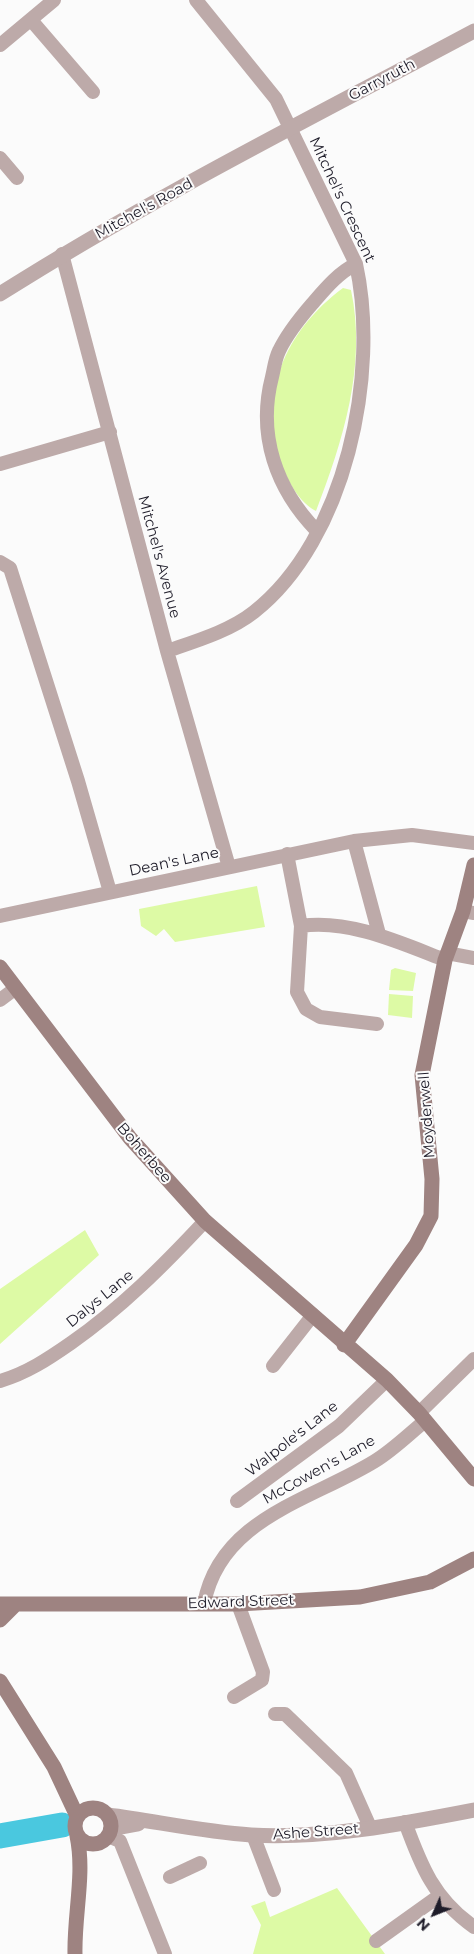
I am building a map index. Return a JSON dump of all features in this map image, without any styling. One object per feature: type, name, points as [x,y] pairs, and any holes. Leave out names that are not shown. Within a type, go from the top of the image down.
[{"type":"main road","name":"Moyderwell","points":[[344,1345],[416,1245],[431,1216],[432,1179],[427,1149],[422,1075],[446,956],[469,912],[474,865]]},
{"type":"main road","name":"Boherbee","points":[[0,967],[130,1138],[205,1221],[313,1315],[344,1345],[387,1380],[422,1417],[474,1479]]},
{"type":"main road","name":"Edward Street","points":[[0,1604],[238,1604],[360,1597],[430,1582],[474,1559]]},
{"type":"main road","points":[[0,1620],[16,1604]]},
{"type":"main road","points":[[0,1681],[54,1767],[77,1816]]},
{"type":"main road","points":[[54,1767],[91,1807],[103,1811],[106,1831],[79,1880]]},
{"type":"main road","points":[[75,1954],[74,1928],[80,1851],[75,1821],[84,1809],[91,1807]]},
{"type":"main road","points":[[78,1836],[84,1842],[106,1831]]},
{"type":"street","points":[[0,46],[54,0]]},
{"type":"street","name":"Mitchel's Crescent","points":[[168,651],[197,641],[252,614],[281,588],[307,551],[331,505],[356,422],[365,330],[362,290],[356,264],[276,99],[196,0]]},
{"type":"street","points":[[31,20],[94,92]]},
{"type":"street","name":"Garryruth","points":[[290,128],[474,31]]},
{"type":"street","name":"Mitchel's Road","points":[[0,294],[62,254],[290,128]]},
{"type":"street","points":[[0,158],[17,178]]},
{"type":"street","name":"Mitchel's Avenue","points":[[62,254],[168,651],[229,867]]},
{"type":"street","points":[[317,531],[305,518],[285,489],[269,449],[267,414],[270,386],[278,353],[288,335],[326,288],[343,271],[356,264]]},
{"type":"street","points":[[0,464],[110,432]]},
{"type":"street","points":[[0,562],[10,568],[78,781],[110,892]]},
{"type":"street","name":"Dean's Lane","points":[[0,916],[354,841],[412,835],[474,843]]},
{"type":"street","points":[[354,841],[379,934]]},
{"type":"street","points":[[287,854],[300,926],[297,992],[306,1009],[320,1018],[377,1024]]},
{"type":"street","points":[[300,926],[315,924],[379,934],[446,956],[474,958]]},
{"type":"street","points":[[0,1000],[16,988]]},
{"type":"street","name":"Dalys Lane","points":[[0,1381],[33,1369],[98,1324],[138,1291],[205,1221]]},
{"type":"street","points":[[273,1366],[313,1315]]},
{"type":"street","name":"McCowen's Lane","points":[[204,1604],[207,1588],[230,1547],[270,1514],[376,1461],[422,1417],[474,1359]]},
{"type":"street","name":"Walpole's Lane","points":[[237,1502],[339,1426],[387,1380]]},
{"type":"street","points":[[234,1697],[262,1680],[263,1672],[238,1604]]},
{"type":"street","points":[[275,1714],[285,1714],[346,1774],[370,1827]]},
{"type":"street","name":"Ashe Street","points":[[106,1831],[157,1822],[253,1835],[291,1836],[370,1827],[474,1810]]},
{"type":"street","points":[[405,1822],[427,1877],[439,1896],[474,1927]]},
{"type":"street","points":[[106,1831],[120,1841],[164,1954]]},
{"type":"street","points":[[253,1835],[274,1890]]},
{"type":"street","points":[[170,1877],[200,1863]]},
{"type":"street","points":[[376,1941],[439,1896]]},
{"type":"green space","points":[[343,288],[351,290],[355,318],[354,374],[343,430],[316,511],[304,503],[291,485],[282,466],[275,440],[272,415],[275,390],[281,367],[291,345],[305,324]]},
{"type":"green space","points":[[257,886],[265,927],[175,942],[164,929],[156,936],[141,926],[139,909]]},
{"type":"green space","points":[[395,968],[416,973],[413,991],[389,990],[391,970]]},
{"type":"green space","points":[[389,994],[413,996],[412,1018],[388,1015]]},
{"type":"green space","points":[[85,1230],[99,1255],[0,1344],[0,1289]]},
{"type":"green space","points":[[337,1888],[385,1954],[253,1954],[261,1925],[251,1906],[265,1901],[270,1917]]},
{"type":"waterway","points":[[0,1836],[62,1825]]}]
